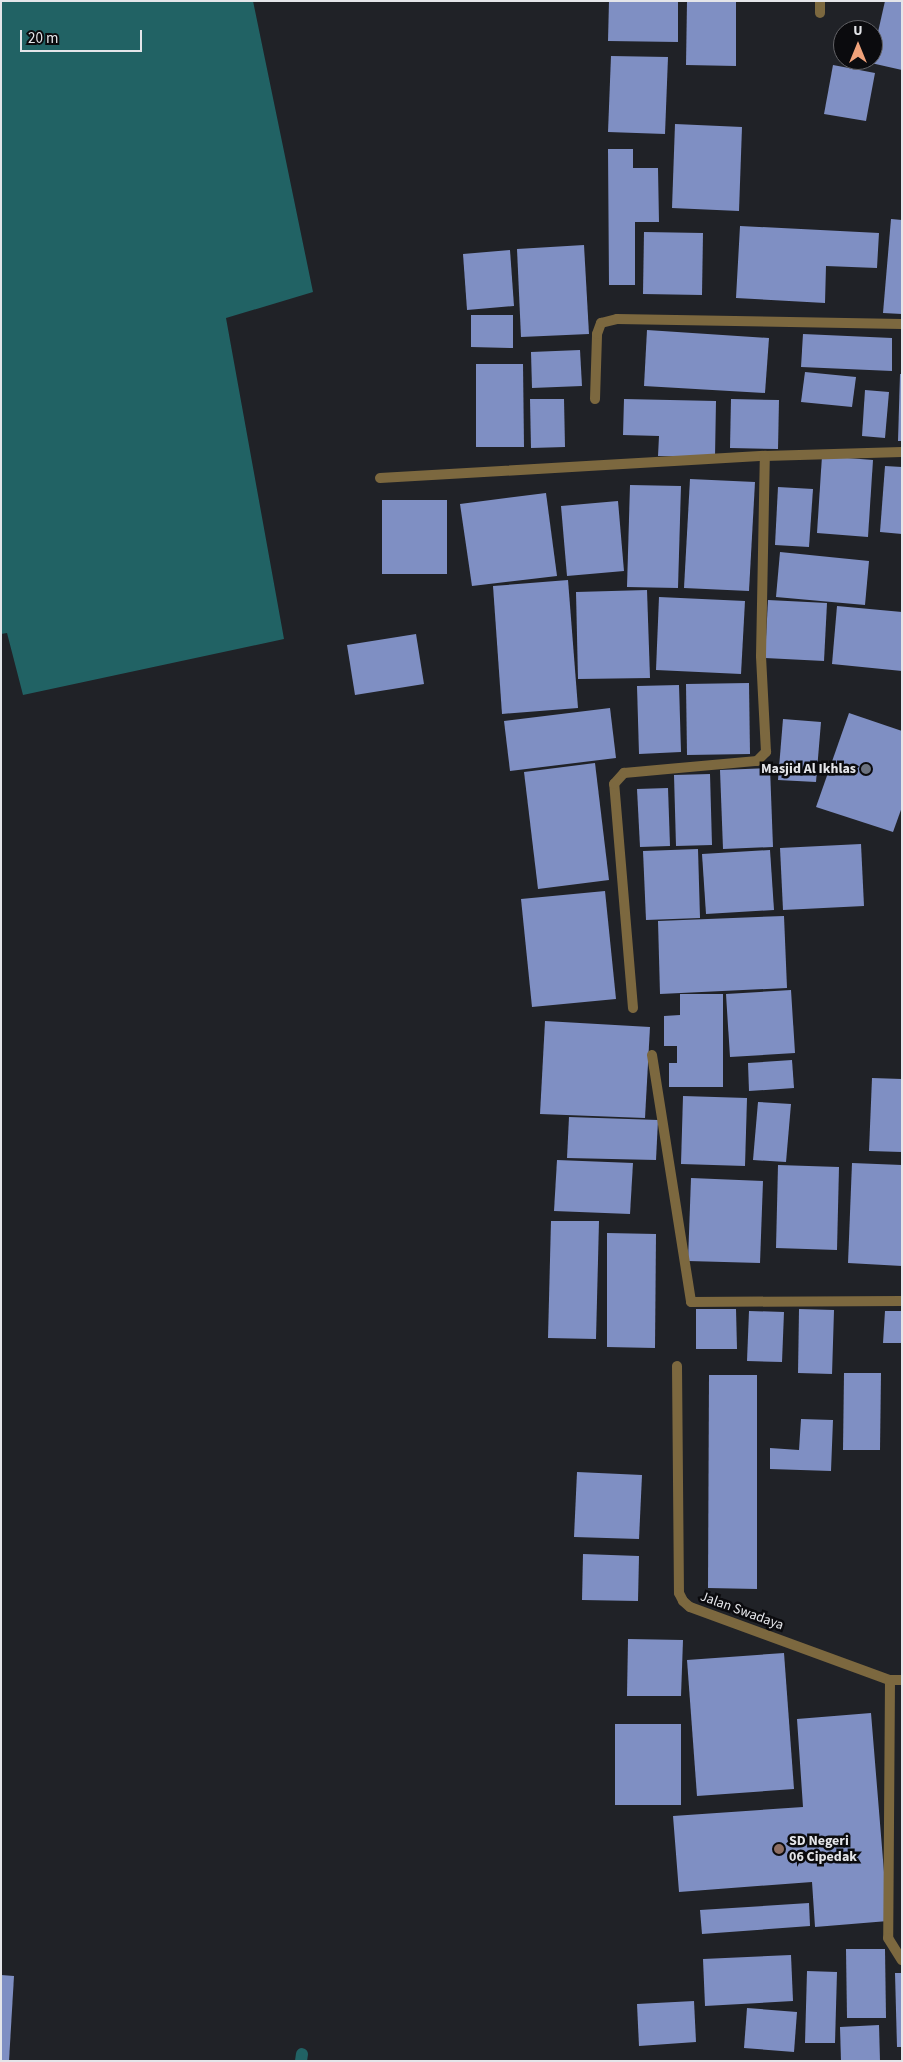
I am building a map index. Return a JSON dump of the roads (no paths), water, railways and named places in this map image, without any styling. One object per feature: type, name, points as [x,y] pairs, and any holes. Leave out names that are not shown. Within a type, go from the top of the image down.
[{"type":"street","points":[[820,1],[820,13]]},
{"type":"street","points":[[595,399],[597,334],[601,323],[617,319],[902,324]]},
{"type":"street","points":[[380,478],[766,456],[902,452]]},
{"type":"street","points":[[633,1008],[614,784],[624,773],[757,760],[766,752],[761,656],[766,456]]},
{"type":"street","points":[[652,1055],[691,1302],[902,1301]]},
{"type":"street","name":"Jalan Swadaya","points":[[677,1366],[679,1593],[683,1601],[690,1607],[890,1680],[902,1680]]},
{"type":"street","points":[[890,1680],[888,1938],[902,1960]]},
{"type":"water","points":[[1,1],[253,1],[313,292],[226,318],[284,639],[23,695],[7,633],[1,634]]},
{"type":"waterway","points":[[301,2061],[302,2054]]},
{"type":"place","name":"Masjid Al Ikhlas","points":[[866,769]]},
{"type":"place","name":"SD Negeri 06 Cipedak","points":[[779,1849]]}]
